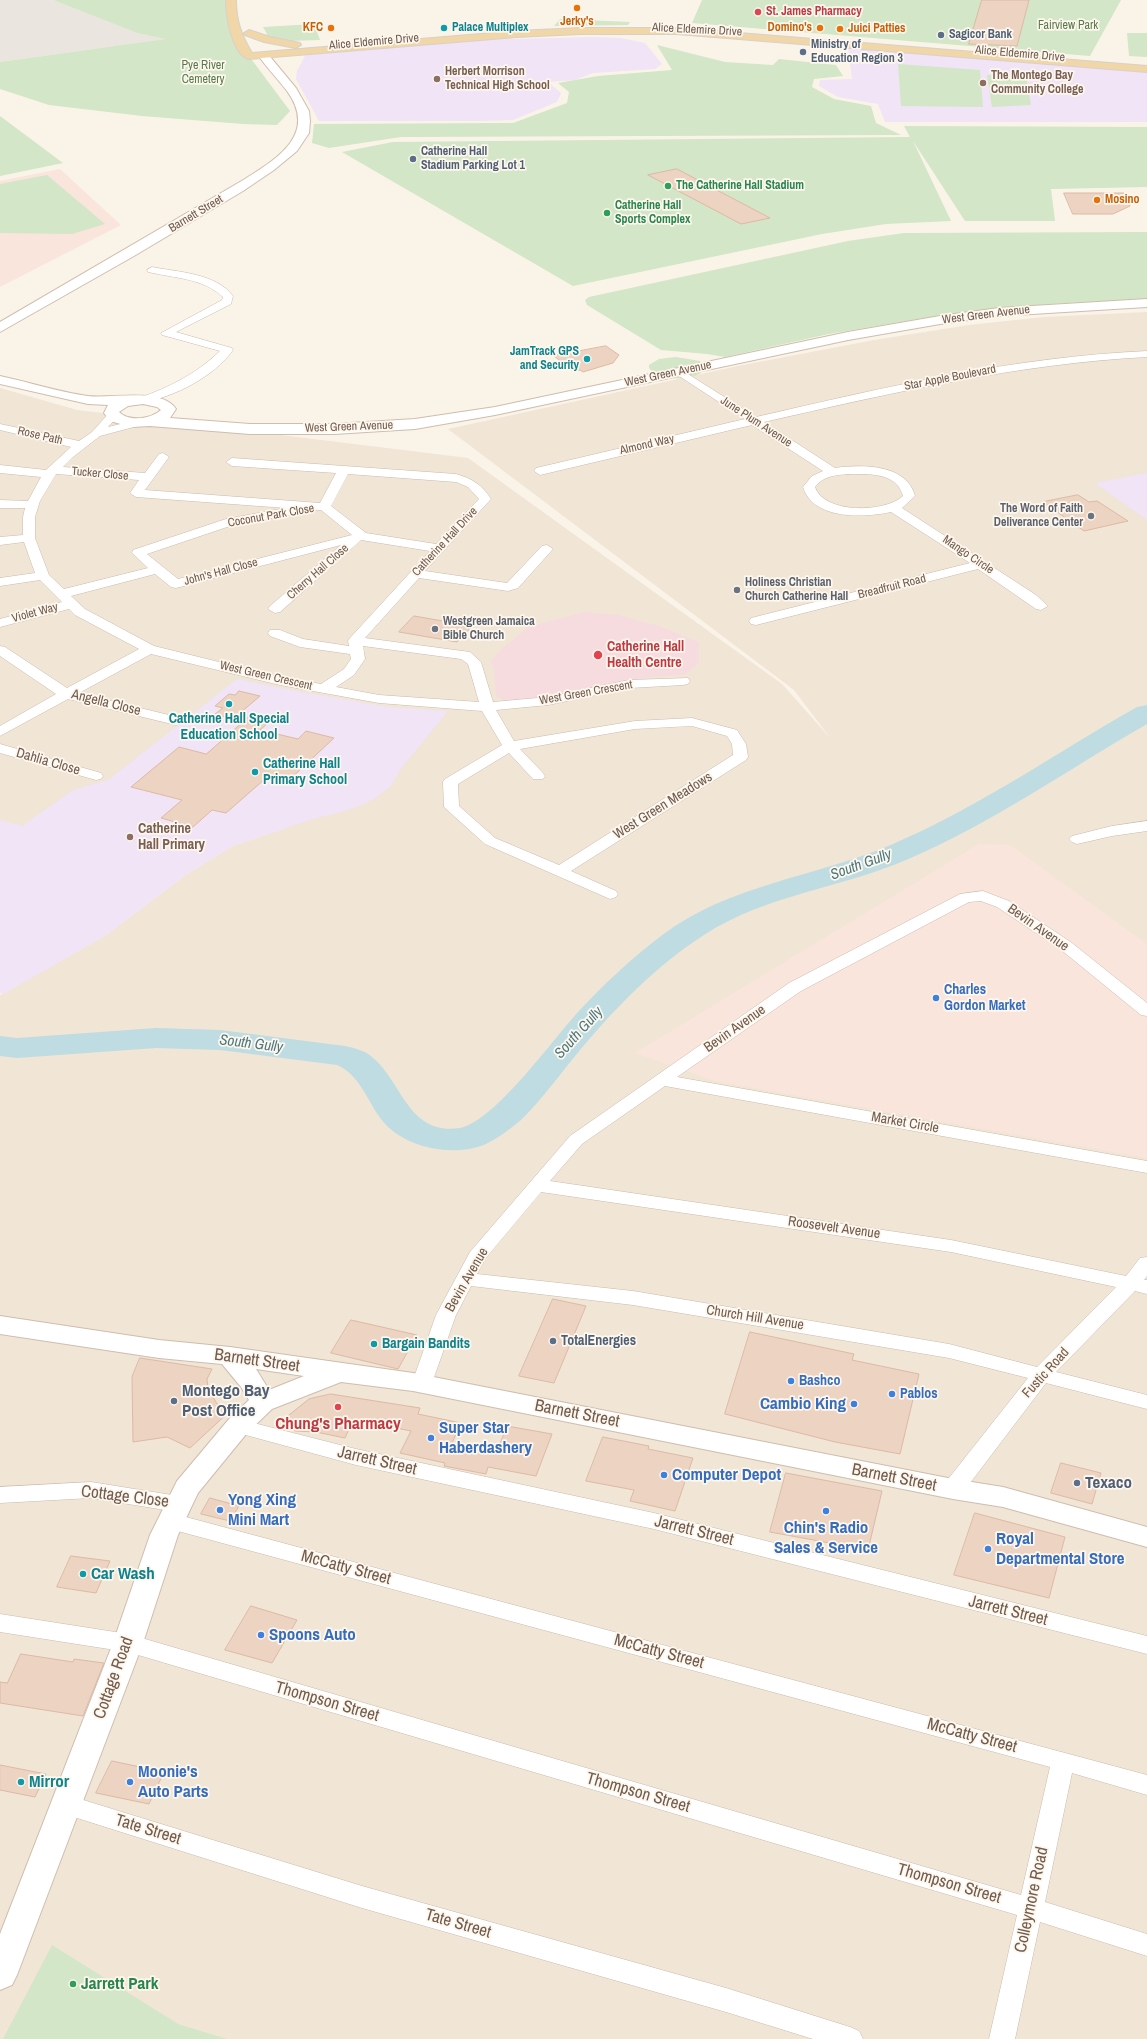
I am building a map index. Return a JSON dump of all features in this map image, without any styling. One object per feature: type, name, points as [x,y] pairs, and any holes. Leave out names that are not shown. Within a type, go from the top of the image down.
[{"type":"main road","points":[[231,0],[231,18],[237,39],[255,54]]},
{"type":"main road","points":[[262,74],[248,28],[277,43],[311,47]]},
{"type":"main road","name":"Alice Eldemire Drive","points":[[255,54],[311,47],[542,29],[678,28],[1147,65]]},
{"type":"main road","name":"Alice Eldemire Drive","points":[[255,54],[517,34],[580,31],[677,31],[945,51],[1147,69]]},
{"type":"main road","name":"Barnett Street","points":[[0,328],[115,263],[195,215],[261,174],[290,151],[303,134],[305,115],[297,98],[282,77],[255,54]]},
{"type":"main road","name":"Barnett Street","points":[[0,318],[47,290],[140,239],[276,152],[284,140]]},
{"type":"main road","name":"West Green Avenue","points":[[112,414],[123,421],[188,423],[250,429],[319,429],[415,424],[488,412],[848,336],[940,320],[999,312],[1046,308],[1147,303]]},
{"type":"main road","points":[[0,380],[88,400],[136,400],[167,402],[164,416],[145,421]]},
{"type":"main road","points":[[88,400],[112,414],[116,406],[136,400]]},
{"type":"main road","name":"West Green Avenue","points":[[167,402],[188,423]]},
{"type":"main road","name":"Barnett Street","points":[[0,1325],[159,1349],[230,1356],[340,1373],[422,1383],[953,1490],[1003,1497],[1147,1537]]},
{"type":"main road","points":[[230,1356],[251,1381],[263,1402]]},
{"type":"main road","name":"Cottage Road","points":[[0,1975],[67,1805],[128,1643],[164,1535],[187,1488],[238,1426],[263,1402],[340,1373]]},
{"type":"street","points":[[152,270],[209,283],[224,290],[228,296],[227,302],[166,333],[228,350],[167,402]]},
{"type":"street","name":"Star Apple Boulevard","points":[[755,420],[871,394],[1003,368],[1080,358],[1147,354]]},
{"type":"street","name":"June Plum Avenue","points":[[680,372],[833,472]]},
{"type":"street","name":"West Green Crescent","points":[[112,414],[96,434],[80,445],[51,472],[33,505],[30,517],[29,538],[43,576],[80,612],[149,649],[280,681],[379,699],[487,707],[548,701],[607,690],[629,684],[683,681]]},
{"type":"street","name":"Almond Way","points":[[540,471],[576,460],[755,420]]},
{"type":"street","name":"West Green Crescent","points":[[96,434],[145,421]]},
{"type":"street","name":"Rose Path","points":[[0,427],[80,445]]},
{"type":"street","points":[[147,477],[163,458]]},
{"type":"street","name":"Catherine Hall Drive","points":[[232,462],[456,478],[468,481],[479,489],[485,499],[437,548],[356,646],[358,659],[349,672],[323,689]]},
{"type":"street","name":"Tucker Close","points":[[0,468],[147,477]]},
{"type":"street","points":[[344,470],[324,507],[362,536],[437,548]]},
{"type":"street","points":[[856,470],[879,472],[903,482],[909,489],[909,496],[904,503],[893,508],[874,512],[853,512],[832,508],[817,502],[812,497],[809,487],[816,478],[833,472],[856,470]]},
{"type":"street","name":"Coconut Park Close","points":[[147,477],[136,493],[324,507]]},
{"type":"street","points":[[0,504],[33,505]]},
{"type":"street","name":"Coconut Park Close","points":[[158,569],[138,553],[230,522],[284,512],[324,507]]},
{"type":"street","name":"Mango Circle","points":[[893,508],[982,564],[1041,606]]},
{"type":"street","name":"John's Hall Close","points":[[158,569],[176,584],[362,536]]},
{"type":"street","name":"Cherry Hall Close","points":[[275,609],[348,546],[362,536]]},
{"type":"street","points":[[0,541],[29,538]]},
{"type":"street","points":[[416,574],[508,587],[513,585],[547,549]]},
{"type":"street","name":"Breadfruit Road","points":[[756,621],[982,564]]},
{"type":"street","points":[[66,599],[158,569]]},
{"type":"street","points":[[0,582],[43,576]]},
{"type":"street","name":"Violet Way","points":[[0,623],[66,599]]},
{"type":"street","points":[[275,633],[300,643],[465,655],[474,662],[487,707],[510,746],[538,776]]},
{"type":"street","points":[[0,732],[149,649]]},
{"type":"street","name":"Angella Close","points":[[2,653],[66,694],[176,721]]},
{"type":"street","name":"West Green Meadows","points":[[692,722],[732,733],[739,744],[741,757],[559,872],[490,841],[452,807],[450,782],[510,746],[635,725],[692,722]]},
{"type":"street","name":"Dahlia Close","points":[[0,748],[96,776]]},
{"type":"street","points":[[1077,839],[1112,831],[1147,826]]},
{"type":"street","points":[[559,872],[610,894]]},
{"type":"street","name":"Bevin Avenue","points":[[422,1383],[446,1315],[477,1256],[536,1185],[576,1140],[795,987],[966,896],[973,895],[991,898],[1003,904],[1066,946],[1147,1011]]},
{"type":"street","name":"Market Circle","points":[[662,1080],[1147,1167]]},
{"type":"street","name":"Roosevelt Avenue","points":[[536,1185],[951,1246],[1139,1285]]},
{"type":"street","name":"Fustic Road","points":[[953,1490],[1042,1374],[1139,1285],[1147,1263]]},
{"type":"street","name":"Church Hill Avenue","points":[[465,1279],[633,1298],[949,1351],[1147,1402]]},
{"type":"street","name":"Jarrett Street","points":[[238,1426],[356,1457],[654,1521],[1147,1645]]},
{"type":"street","name":"Cottage Close","points":[[0,1495],[91,1490],[175,1512]]},
{"type":"street","name":"McCatty Street","points":[[175,1512],[1147,1785]]},
{"type":"street","name":"Thompson Street","points":[[0,1623],[128,1643],[1029,1908],[1147,1945]]},
{"type":"street","name":"Colleymore Road","points":[[1002,2039],[1029,1908],[1063,1761]]},
{"type":"street","name":"Tate Street","points":[[67,1805],[362,1897],[726,2000],[850,2039]]},
{"type":"shaded area","points":[[0,0],[53,0],[137,33],[168,39],[0,62]]},
{"type":"shaded area","name":"Herbert Morrison Technical High School","points":[[593,37],[621,38],[645,43],[662,64],[655,69],[593,73],[575,80],[548,82],[561,93],[557,102],[513,120],[319,121],[296,79],[297,71],[306,54],[475,40]]},
{"type":"shaded area","name":"The Montego Bay Community College","points":[[848,46],[1147,71],[1147,122],[885,122],[878,104],[838,97],[819,86],[820,80],[852,79]]},
{"type":"shaded area","points":[[60,169],[121,225],[0,287],[0,181]]},
{"type":"shaded area","points":[[1147,312],[1147,2039],[0,2039],[0,995],[105,936],[187,874],[233,846],[283,829],[0,846],[0,388],[77,410],[468,458],[782,684],[831,739],[794,690],[448,429],[738,366],[874,340],[969,325],[1044,317]]},
{"type":"shaded area","points":[[1147,473],[1147,520],[1095,483]]},
{"type":"shaded area","name":"Catherine Hall Health Centre","points":[[585,612],[619,615],[659,626],[699,642],[699,663],[684,675],[653,677],[589,688],[563,698],[506,701],[496,696],[494,669],[491,661],[502,649],[530,626]]},
{"type":"shaded area","name":"Catherine Hall Primary","points":[[237,679],[388,707],[448,711],[400,770],[391,786],[374,799],[355,808],[310,820],[233,846],[187,874],[105,936],[3,994],[0,993],[0,820],[22,826],[73,790],[108,780]]},
{"type":"shaded area","name":"Charles Gordon Market","points":[[979,844],[1010,845],[1147,944],[1147,1158],[715,1081],[635,1053]]},
{"type":"green space","name":"Pye River Cemetery","points":[[53,0],[231,0],[249,56],[290,111],[277,125],[243,124],[142,116],[49,105],[0,89],[0,62],[166,39],[137,33]]},
{"type":"green space","name":"Fairview Park","points":[[702,0],[1121,0],[1090,56],[692,23]]},
{"type":"green space","points":[[560,19],[630,22],[628,25],[554,26]]},
{"type":"green space","points":[[314,24],[320,40],[287,41],[268,36],[263,27]]},
{"type":"green space","points":[[1127,33],[1147,33],[1147,57],[1129,56]]},
{"type":"green space","points":[[657,45],[725,62],[773,65],[779,59],[836,65],[843,76],[814,79],[812,87],[834,99],[871,106],[876,123],[901,135],[401,137],[329,148],[312,143],[314,124],[513,123],[567,103],[569,92],[558,83],[598,76],[672,70]]},
{"type":"green space","points":[[898,64],[980,70],[983,107],[901,106]]},
{"type":"green space","points":[[987,75],[1026,76],[1031,105],[992,107]]},
{"type":"green space","points":[[0,116],[63,163],[0,176]]},
{"type":"green space","name":"The Catherine Hall Stadium","points":[[904,126],[1147,127],[1147,187],[1051,189],[1055,221],[965,221],[913,141],[951,221],[886,224],[822,234],[573,286],[342,152],[393,142],[910,137]]},
{"type":"green space","points":[[47,175],[105,224],[72,234],[0,233],[0,184]]},
{"type":"green space","points":[[1147,232],[1147,298],[1145,299],[1051,304],[948,314],[829,334],[725,357],[661,350],[587,305],[585,300],[589,297],[848,241],[904,233]]},
{"type":"green space","points":[[676,357],[700,361],[705,368],[701,373],[694,376],[686,378],[669,378],[660,376],[649,368],[649,365],[659,359]]},
{"type":"green space","name":"Jarrett Park","points":[[52,1945],[178,2024],[227,2039],[3,2039]]},
{"type":"building","points":[[982,0],[1029,0],[1017,46],[969,44]]},
{"type":"building","points":[[677,169],[770,218],[741,224],[648,175]]},
{"type":"building","name":"Mosino","points":[[1064,193],[1124,193],[1130,206],[1113,214],[1073,214]]},
{"type":"building","name":"JamTrack GPS and Security","points":[[606,346],[619,355],[613,363],[583,372],[580,370],[573,371],[554,356]]},
{"type":"building","name":"The Word of Faith Deliverance Center","points":[[1078,495],[1089,502],[1097,501],[1128,521],[1084,531],[1043,502]]},
{"type":"building","name":"Westgreen Jamaica Bible Church","points":[[414,616],[472,626],[457,642],[399,632]]},
{"type":"building","name":"Catherine Hall Special Education School","points":[[239,691],[260,696],[233,719],[215,714],[223,708],[215,706],[229,694],[235,695]]},
{"type":"building","name":"Catherine Hall Primary School","points":[[249,717],[269,722],[260,730],[298,739],[306,731],[334,738],[286,783],[266,778],[226,813],[212,810],[193,827],[161,818],[182,800],[131,787],[179,747],[206,754]]},
{"type":"building","name":"TotalEnergies","points":[[553,1299],[586,1306],[554,1383],[519,1376]]},
{"type":"building","name":"Bargain Bandits","points":[[351,1320],[417,1335],[398,1369],[331,1353]]},
{"type":"building","name":"Bashco","points":[[750,1332],[854,1354],[852,1360],[919,1374],[900,1454],[835,1442],[725,1414]]},
{"type":"building","name":"Montego Bay Post Office","points":[[140,1358],[212,1369],[207,1379],[208,1389],[219,1407],[230,1411],[190,1448],[167,1437],[133,1442],[132,1377]]},
{"type":"building","points":[[331,1394],[420,1408],[418,1414],[461,1423],[452,1443],[497,1451],[507,1426],[552,1434],[536,1476],[488,1467],[486,1474],[444,1466],[445,1463],[400,1453],[411,1431],[361,1421],[359,1424],[352,1422],[345,1438],[316,1432],[295,1431],[284,1419],[309,1399]]},
{"type":"building","points":[[603,1437],[649,1446],[648,1449],[693,1458],[675,1511],[630,1501],[634,1490],[586,1481]]},
{"type":"building","name":"Texaco","points":[[1061,1463],[1101,1473],[1092,1504],[1051,1493]]},
{"type":"building","name":"Chin's Radio Sales & Service","points":[[786,1473],[882,1491],[868,1550],[770,1532]]},
{"type":"building","name":"Yong Xing Mini Mart","points":[[210,1498],[239,1506],[230,1521],[201,1514]]},
{"type":"building","points":[[975,1513],[1065,1537],[1049,1598],[954,1575]]},
{"type":"building","name":"Car Wash","points":[[71,1556],[110,1561],[96,1593],[57,1587]]},
{"type":"building","name":"Spoons Auto","points":[[251,1606],[297,1620],[272,1663],[225,1650]]},
{"type":"building","points":[[21,1654],[73,1662],[74,1659],[104,1663],[83,1716],[0,1703],[0,1682],[7,1683]]},
{"type":"building","name":"Moonie's Auto Parts","points":[[112,1761],[164,1772],[149,1804],[96,1793]]},
{"type":"building","name":"Mirror","points":[[0,1765],[46,1774],[35,1797],[0,1790]]},
{"type":"waterway","name":"South Gully","points":[[0,1046],[17,1048],[156,1038],[220,1040],[345,1056],[354,1060],[368,1072],[394,1112],[406,1124],[423,1134],[432,1136],[452,1139],[471,1137],[497,1122],[520,1102],[568,1043],[605,1002],[660,952],[695,927],[716,915],[763,896],[859,868],[922,842],[959,824],[1147,713]]},
{"type":"place","name":"Jerky's","points":[[577,8]]},
{"type":"place","name":"St. James Pharmacy","points":[[758,12]]},
{"type":"place","name":"KFC","points":[[331,28]]},
{"type":"place","name":"Palace Multiplex","points":[[444,28]]},
{"type":"place","name":"Domino's","points":[[820,28]]},
{"type":"place","name":"Juici Patties","points":[[840,29]]},
{"type":"place","name":"Sagicor Bank","points":[[941,35]]},
{"type":"place","name":"Ministry of Education Region 3","points":[[803,52]]},
{"type":"place","name":"Herbert Morrison Technical High School","points":[[437,79]]},
{"type":"place","name":"The Montego Bay Community College","points":[[983,83]]},
{"type":"place","name":"Catherine Hall Stadium Parking Lot 1","points":[[413,159]]},
{"type":"place","name":"The Catherine Hall Stadium","points":[[668,186]]},
{"type":"place","name":"Mosino","points":[[1097,200]]},
{"type":"place","name":"Catherine Hall Sports Complex","points":[[607,213]]},
{"type":"place","name":"JamTrack GPS and Security","points":[[587,359]]},
{"type":"place","name":"The Word of Faith Deliverance Center","points":[[1091,516]]},
{"type":"place","name":"Holiness Christian Church Catherine Hall","points":[[737,590]]},
{"type":"place","name":"Westgreen Jamaica Bible Church","points":[[435,629]]},
{"type":"place","name":"Catherine Hall Health Centre","points":[[598,655]]},
{"type":"place","name":"Catherine Hall Special Education School","points":[[229,704]]},
{"type":"place","name":"Catherine Hall Primary School","points":[[255,772]]},
{"type":"place","name":"Catherine Hall Primary","points":[[130,837]]},
{"type":"place","name":"Charles Gordon Market","points":[[936,998]]},
{"type":"place","name":"TotalEnergies","points":[[553,1341]]},
{"type":"place","name":"Bargain Bandits","points":[[374,1344]]},
{"type":"place","name":"Bashco","points":[[791,1381]]},
{"type":"place","name":"Pablos","points":[[892,1394]]},
{"type":"place","name":"Montego Bay Post Office","points":[[174,1401]]},
{"type":"place","name":"Cambio King","points":[[854,1404]]},
{"type":"place","name":"Chung's Pharmacy","points":[[338,1407]]},
{"type":"place","name":"Super Star Haberdashery","points":[[431,1438]]},
{"type":"place","name":"Computer Depot","points":[[664,1475]]},
{"type":"place","name":"Texaco","points":[[1077,1483]]},
{"type":"place","name":"Yong Xing Mini Mart","points":[[220,1510]]},
{"type":"place","name":"Chin's Radio Sales & Service","points":[[826,1511]]},
{"type":"place","name":"Royal Departmental Store","points":[[988,1549]]},
{"type":"place","name":"Car Wash","points":[[83,1574]]},
{"type":"place","name":"Spoons Auto","points":[[261,1635]]},
{"type":"place","name":"Mirror","points":[[21,1782]]},
{"type":"place","name":"Moonie's Auto Parts","points":[[130,1782]]},
{"type":"place","name":"Jarrett Park","points":[[73,1984]]}]
